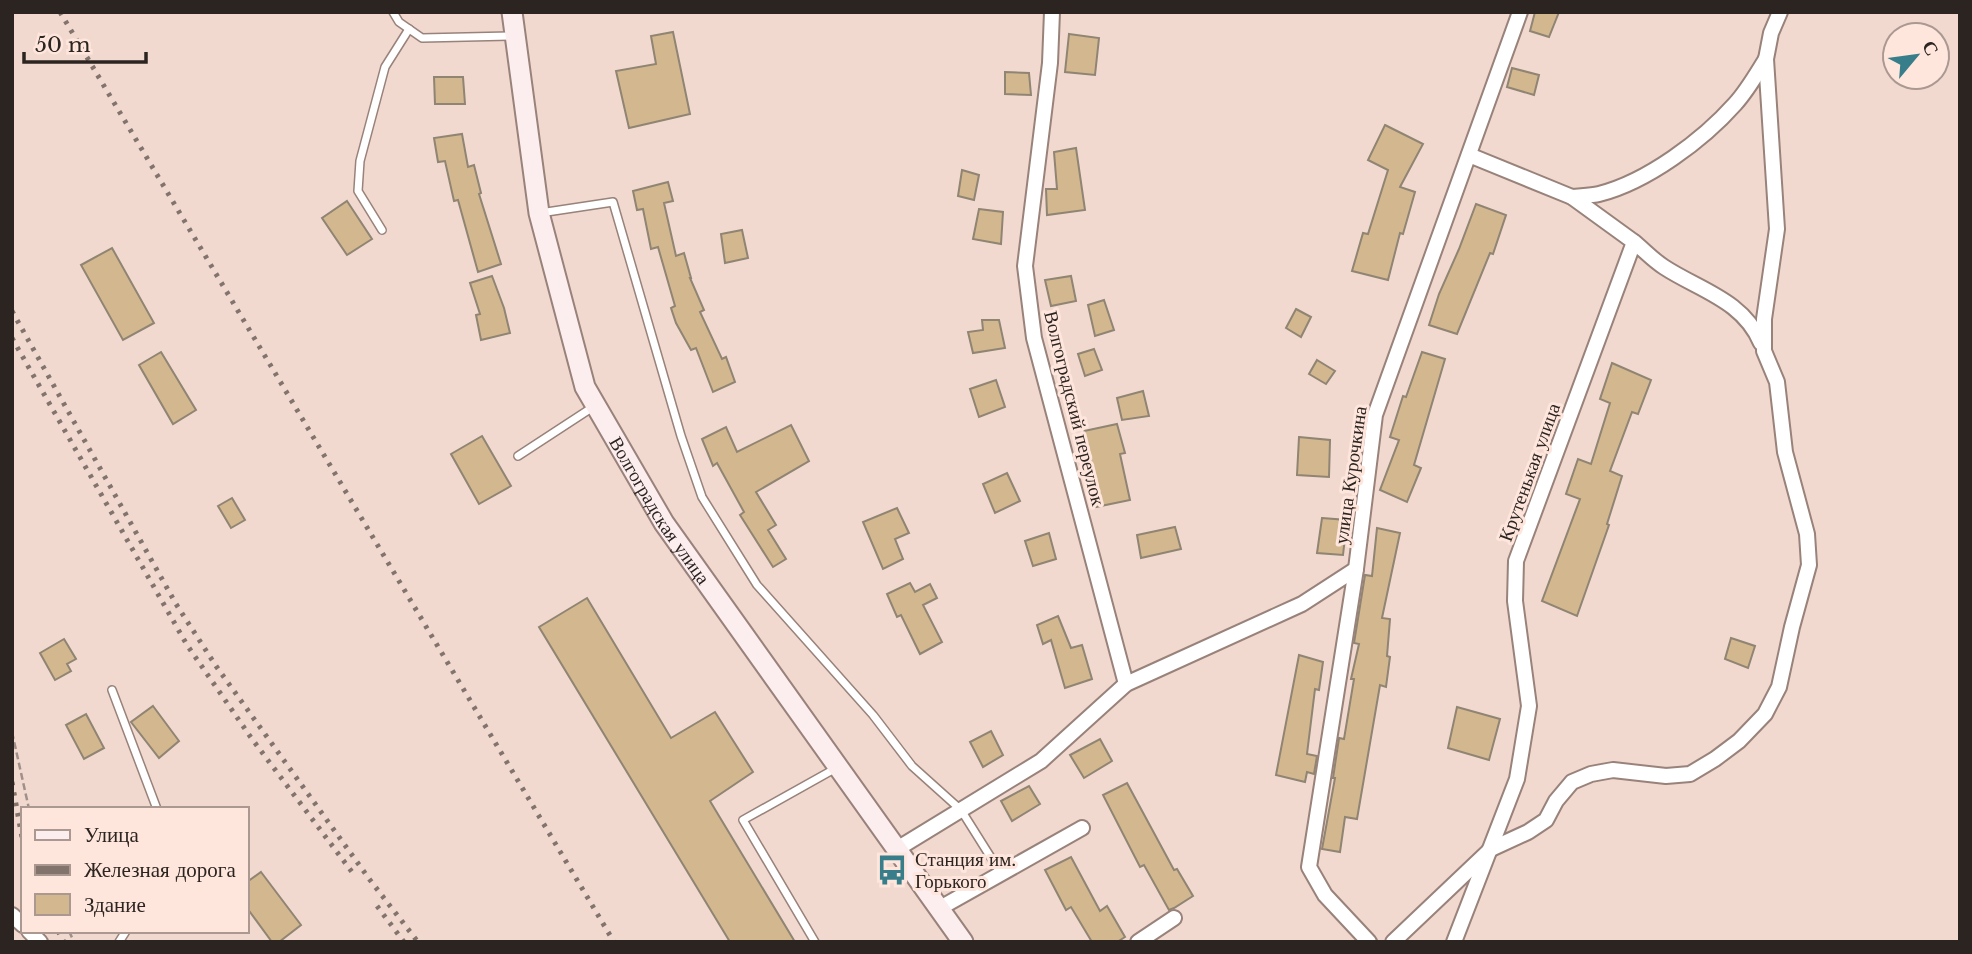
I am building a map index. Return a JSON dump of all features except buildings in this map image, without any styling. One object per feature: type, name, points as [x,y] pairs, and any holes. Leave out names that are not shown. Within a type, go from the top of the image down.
[{"type":"main road","name":"Волгоградская улица","points":[[512,12],[539,213],[585,387],[664,523],[963,942]]},
{"type":"street","name":"Волгоградский переулок","points":[[1052,12],[1050,63],[1024,266],[1034,338],[1126,684]]},
{"type":"street","name":"улица Курочкина","points":[[1369,942],[1325,895],[1309,867],[1356,569],[1375,415],[1520,12]]},
{"type":"street","points":[[1764,351],[1764,319],[1777,229],[1766,60],[1771,33],[1780,12]]},
{"type":"street","points":[[1572,197],[1599,194],[1627,184],[1682,151],[1737,103],[1766,60]]},
{"type":"street","points":[[1393,942],[1491,849],[1528,832],[1546,820],[1556,801],[1572,782],[1591,774],[1613,770],[1666,776],[1690,774],[1739,741],[1765,714],[1779,687],[1809,565],[1807,534],[1785,452],[1777,382],[1755,329],[1738,311],[1713,292],[1662,266],[1572,197],[1469,155]]},
{"type":"street","name":"Крутенькая улица","points":[[1454,942],[1517,779],[1529,706],[1515,601],[1516,561],[1634,242]]},
{"type":"street","points":[[897,849],[1041,761],[1126,684],[1303,604],[1356,569]]},
{"type":"street","points":[[940,908],[1082,828]]},
{"type":"street","points":[[1138,942],[1174,918]]},
{"type":"lane","points":[[393,12],[399,22],[422,38],[516,36]]},
{"type":"lane","points":[[382,230],[358,191],[360,161],[385,67],[408,29]]},
{"type":"lane","points":[[539,213],[613,202],[681,436],[702,497],[757,585],[873,715],[912,766],[961,810],[1000,873]]},
{"type":"lane","points":[[518,456],[596,405]]},
{"type":"lane","points":[[112,690],[156,807]]},
{"type":"lane","points":[[815,942],[743,820],[838,767]]},
{"type":"path","points":[[12,732],[29,807]]},
{"type":"railway","points":[[60,12],[614,942]]},
{"type":"railway","points":[[12,311],[176,604],[216,666],[370,880],[418,942]]},
{"type":"railway","points":[[12,338],[187,645],[252,739],[352,872]]},
{"type":"railway","points":[[12,782],[21,832]]},
{"type":"railway","points":[[377,906],[404,942]]},
{"type":"railway","points":[[59,933],[64,942]]},
{"type":"place","name":"Станция им. Горького","points":[[892,870]]}]
